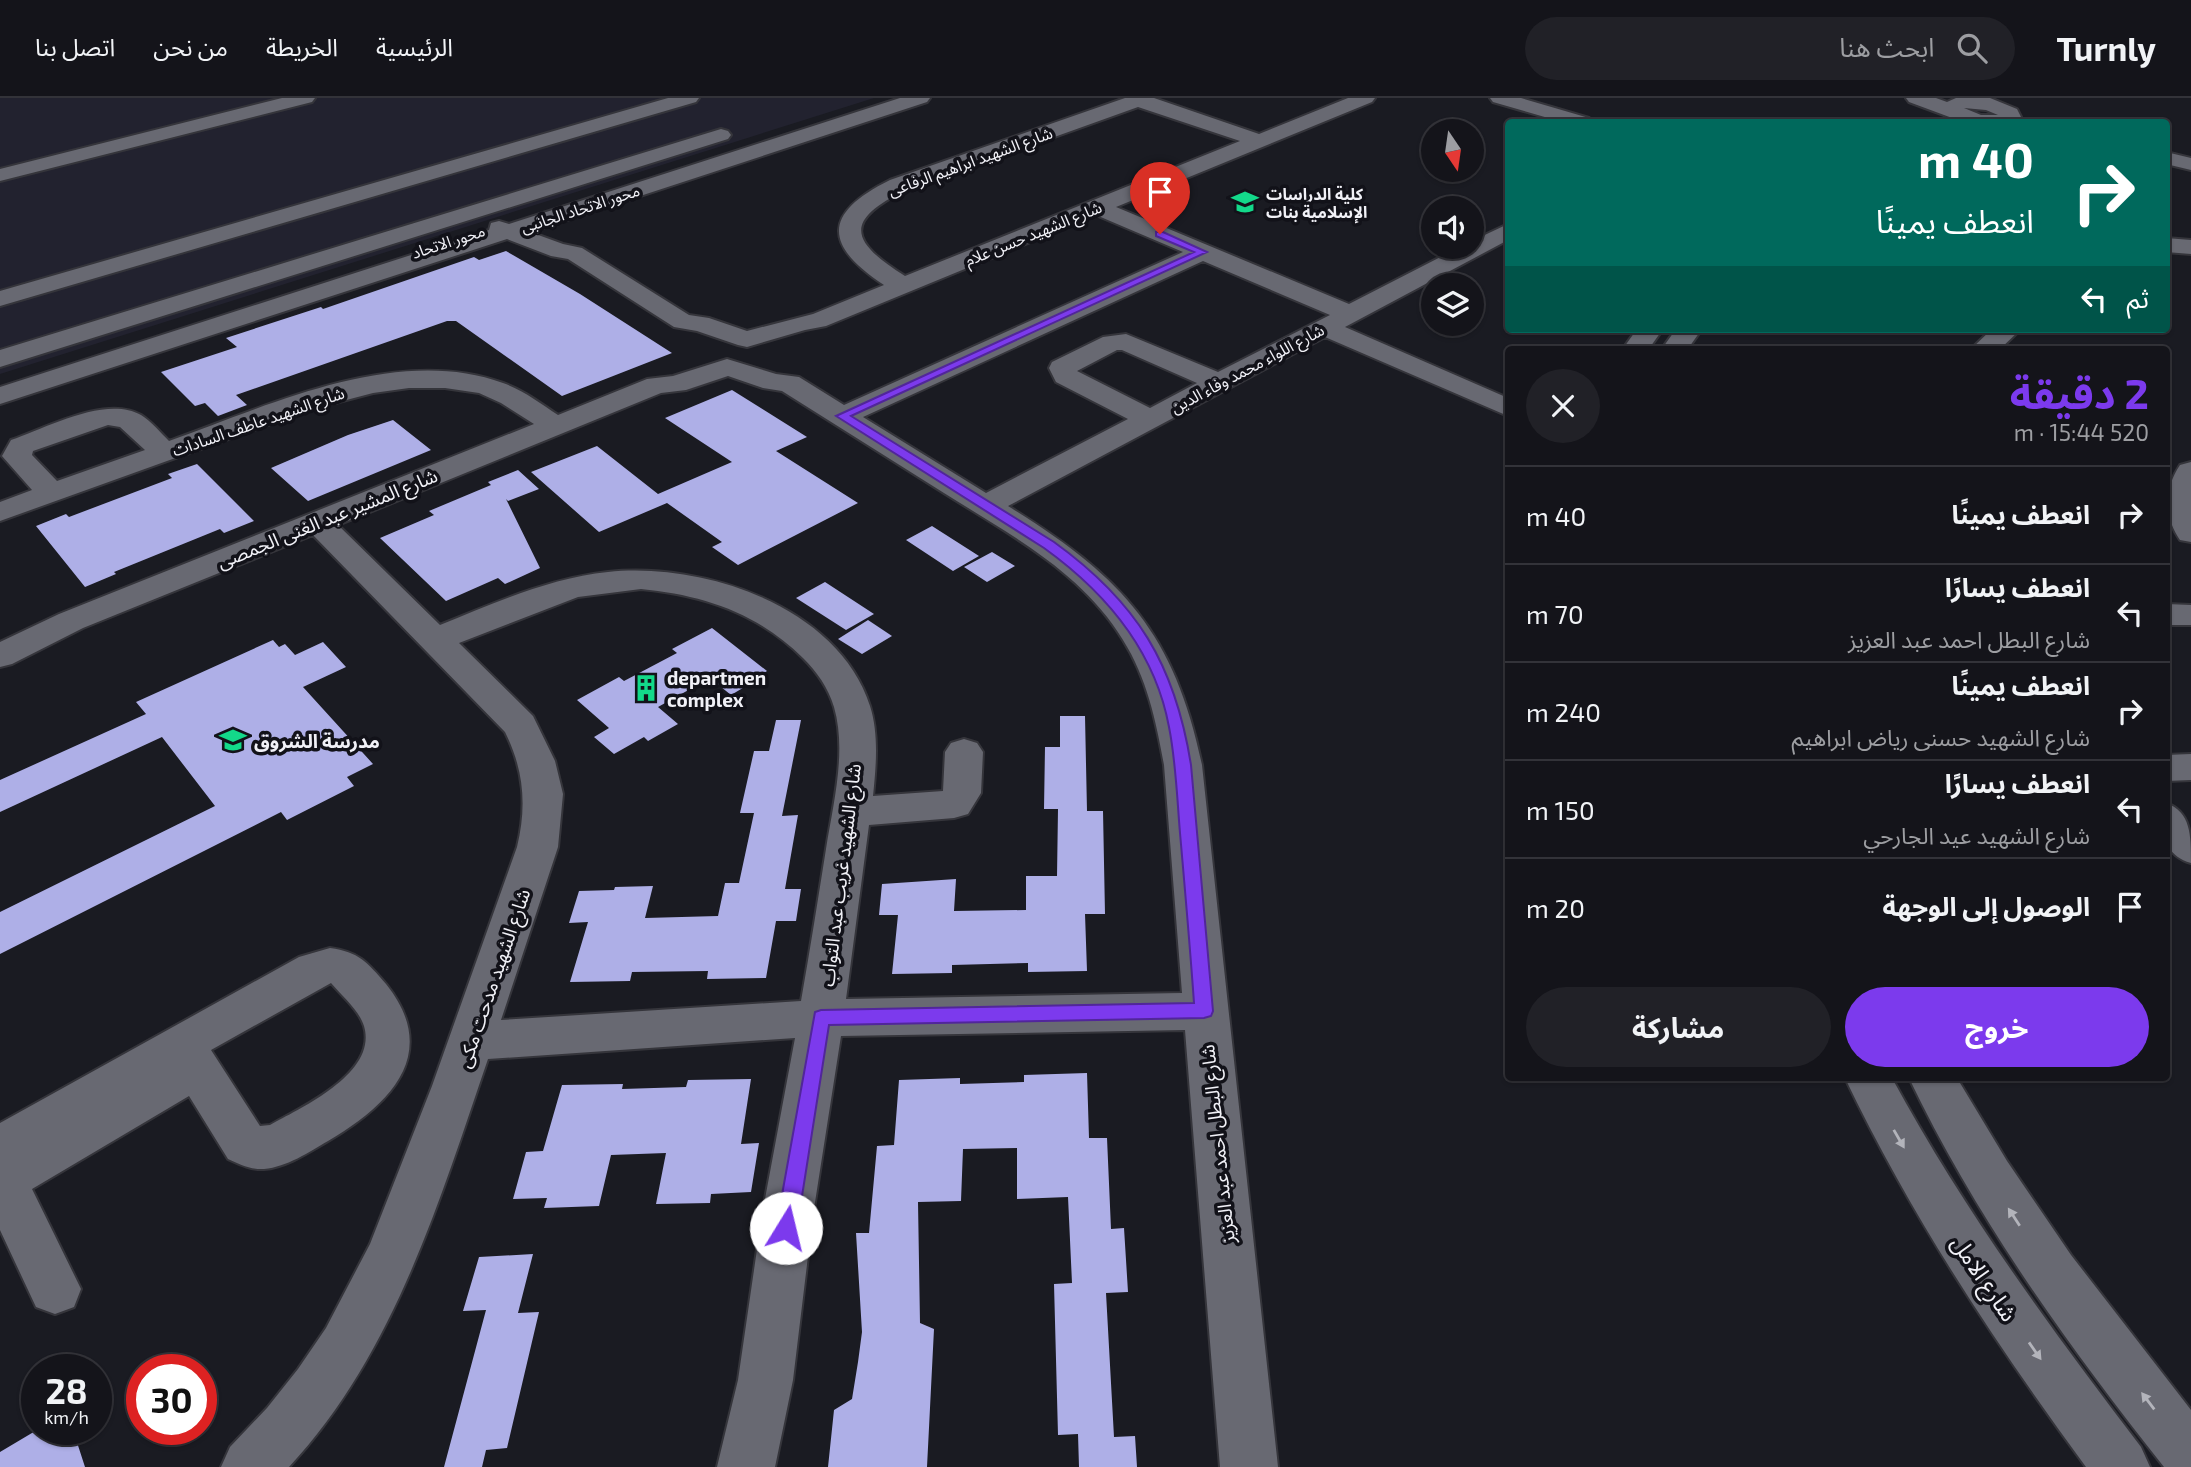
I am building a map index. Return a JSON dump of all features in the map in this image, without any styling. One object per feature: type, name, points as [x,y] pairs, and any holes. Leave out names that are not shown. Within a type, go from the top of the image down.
[{"type":"street","points":[[0,175],[305,98]]},
{"type":"street","points":[[0,299],[690,98]]},
{"type":"street","points":[[540,211],[867,98]]},
{"type":"street","points":[[540,211],[897,98]]},
{"type":"street","name":"محور الاتحاد الجانبى","points":[[0,396],[540,211],[920,98]]},
{"type":"street","name":"شارع الشهيد حسن علام","points":[[719,360],[722,342],[764,352],[811,330],[817,321],[1366,98]]},
{"type":"street","points":[[1500,98],[1571,119]]},
{"type":"street","points":[[1916,98],[1980,112],[2031,119]]},
{"type":"street","points":[[1980,112],[2026,98]]},
{"type":"street","points":[[1141,99],[1259,141]]},
{"type":"street","name":"شارع الشهيد ابراهيم الرفاعى","points":[[903,286],[864,258],[851,243],[851,222],[868,202],[898,185],[1141,99]]},
{"type":"street","name":"محور الاتحاد الجانبى","points":[[0,359],[747,127]]},
{"type":"street","points":[[2170,159],[2191,164]]},
{"type":"street","points":[[1096,208],[1350,314]]},
{"type":"street","name":"شارع البطل احمد عبد العزيز","points":[[540,211],[575,246],[574,253]]},
{"type":"street","name":"شارع البطل احمد عبد العزيز","points":[[495,226],[559,251],[574,253],[683,322],[701,323],[764,352],[842,416],[1069,560],[1106,593],[1143,643],[1166,688],[1177,725],[1183,765],[1204,1011],[1249,1467]]},
{"type":"street","name":"محور الاتحاد","points":[[0,370],[495,226]]},
{"type":"street","name":"محور الاتحاد","points":[[0,384],[495,226]]},
{"type":"street","name":"شارع اللواء محمد وفاء الدين","points":[[986,505],[1505,233]]},
{"type":"street","points":[[2170,245],[2191,247]]},
{"type":"street","points":[[842,416],[1202,252]]},
{"type":"street","name":"شارع البطل احمد عبد العزيز","points":[[683,322],[683,330],[719,360],[773,382],[764,352]]},
{"type":"street","points":[[1324,327],[1505,407]]},
{"type":"street","points":[[1988,346],[2003,333]]},
{"type":"street","points":[[1150,419],[1066,376],[1062,368],[1121,342],[1130,343],[1219,383]]},
{"type":"street","name":"شارع المشير عبد الغنى الجمصى","points":[[0,656],[71,621],[555,426],[657,385],[676,384],[719,360]]},
{"type":"street","points":[[1106,396],[1173,363]]},
{"type":"street","name":"شارع الشهيد عاطف السادات","points":[[0,512],[333,393],[404,380],[447,380],[485,386],[505,393],[555,426]]},
{"type":"street","points":[[51,493],[27,467],[138,428],[164,453]]},
{"type":"street","points":[[2191,471],[2183,486],[2182,498],[2183,512],[2191,533]]},
{"type":"street","name":"شارع الشهيد مدحت مكى","points":[[250,1467],[297,1416],[358,1328],[399,1242],[472,1041],[540,841],[544,791],[540,767],[520,726],[318,522]]},
{"type":"street","name":"شارع الشهيد غريب عبد التواب","points":[[435,640],[546,595],[593,582],[650,578],[676,582],[750,604],[791,628],[824,658],[849,697],[855,718],[856,746],[851,812],[821,1018],[786,1228],[766,1383],[759,1424],[746,1467]]},
{"type":"street","points":[[2170,614],[2191,615]]},
{"type":"street","points":[[851,812],[943,807],[954,804],[962,793],[964,752]]},
{"type":"street","points":[[2170,768],[2191,767]]},
{"type":"street","points":[[2170,822],[2191,848]]},
{"type":"street","points":[[472,1041],[821,1018],[1204,1011]]},
{"type":"street","points":[[55,1289],[0,1172],[190,1056]]},
{"type":"street","name":"شارع الامل","points":[[1869,1081],[1890,1123],[1954,1232],[2050,1374],[2121,1467]]},
{"type":"street","points":[[1935,1081],[1959,1129],[2015,1220],[2083,1315],[2191,1455]]},
{"type":"shaded area","points":[[0,98],[874,98],[0,374]]},
{"type":"building","points":[[506,251],[580,294],[672,353],[562,396],[456,321],[447,321],[236,395],[247,405],[218,416],[205,403],[195,406],[161,372],[237,347],[226,338],[321,307],[323,309],[474,257],[479,260]]},
{"type":"building","points":[[732,390],[807,437],[776,451],[858,503],[738,565],[712,547],[722,542],[667,503],[599,532],[531,472],[597,446],[658,494],[732,462],[665,418]]},
{"type":"building","points":[[393,420],[431,450],[308,501],[271,468],[348,435]]},
{"type":"building","points":[[197,464],[254,521],[224,533],[220,529],[114,572],[116,574],[85,587],[36,526],[66,514],[69,517],[172,478],[168,474]]},
{"type":"building","points":[[518,470],[539,489],[508,501],[506,499],[540,568],[505,584],[498,578],[446,601],[380,538],[434,515],[429,511],[491,485],[488,482]]},
{"type":"building","points":[[932,526],[979,556],[953,571],[906,540]]},
{"type":"building","points":[[992,552],[1015,566],[987,582],[964,567]]},
{"type":"building","points":[[825,582],[874,614],[846,630],[796,598]]},
{"type":"building","points":[[868,620],[892,636],[862,654],[838,639]]},
{"type":"building","name":"departmen complex","points":[[712,628],[767,671],[731,695],[710,678],[658,707],[678,724],[648,741],[644,737],[614,754],[594,737],[609,728],[577,700],[619,677],[624,681],[677,653],[672,649]]},
{"type":"building","points":[[273,640],[279,647],[285,644],[295,655],[323,642],[346,667],[303,687],[373,764],[347,777],[354,786],[287,820],[281,812],[0,954],[0,912],[215,806],[162,737],[0,812],[0,780],[146,714],[136,702]]},
{"type":"building","points":[[1060,716],[1085,716],[1087,811],[1103,811],[1105,914],[1085,914],[1087,971],[1028,972],[1028,963],[952,965],[952,973],[892,974],[898,915],[879,915],[882,884],[956,879],[954,911],[1026,910],[1026,876],[1057,876],[1058,809],[1044,809],[1045,747],[1060,747]]},
{"type":"building","points":[[776,720],[801,720],[782,816],[798,815],[785,889],[801,889],[796,921],[776,921],[766,978],[707,979],[708,971],[632,972],[630,981],[570,982],[588,922],[569,923],[579,891],[653,886],[645,918],[718,916],[725,883],[739,883],[754,813],[740,813],[754,751],[769,751]]},
{"type":"building","points":[[1087,1073],[1089,1138],[1107,1138],[1111,1229],[1124,1228],[1128,1292],[1106,1293],[1114,1437],[1135,1436],[1137,1467],[1079,1467],[1078,1434],[1058,1435],[1054,1284],[1072,1283],[1068,1197],[1017,1199],[1017,1148],[963,1149],[961,1201],[918,1202],[920,1323],[934,1329],[927,1467],[828,1467],[834,1410],[852,1399],[862,1332],[856,1233],[869,1233],[877,1146],[894,1145],[899,1080],[960,1078],[960,1084],[1024,1082],[1024,1075]]},
{"type":"building","points":[[751,1079],[741,1144],[759,1143],[751,1192],[711,1194],[710,1203],[656,1204],[666,1153],[611,1155],[599,1206],[544,1208],[547,1198],[513,1199],[526,1152],[543,1151],[562,1085],[623,1084],[622,1089],[686,1087],[688,1080]]},
{"type":"building","points":[[533,1254],[518,1313],[539,1312],[507,1448],[486,1450],[482,1467],[444,1467],[486,1310],[463,1311],[479,1257]]},
{"type":"building","points":[[21,1440],[21,1445],[78,1445],[85,1467],[0,1467],[0,1452]]},
{"type":"place","name":"كلية الدراسات الإسلامية بنات","points":[[1245,202]]},
{"type":"place","name":"departmen complex","points":[[646,688]]},
{"type":"place","name":"مدرسة الشروق","points":[[233,740]]},
{"type":"route","points":[[786,1228],[821,1018],[1204,1011],[1183,765],[1177,725],[1166,688],[1150,653],[1130,622],[1080,567],[842,416],[1202,252],[1160,234]]}]
